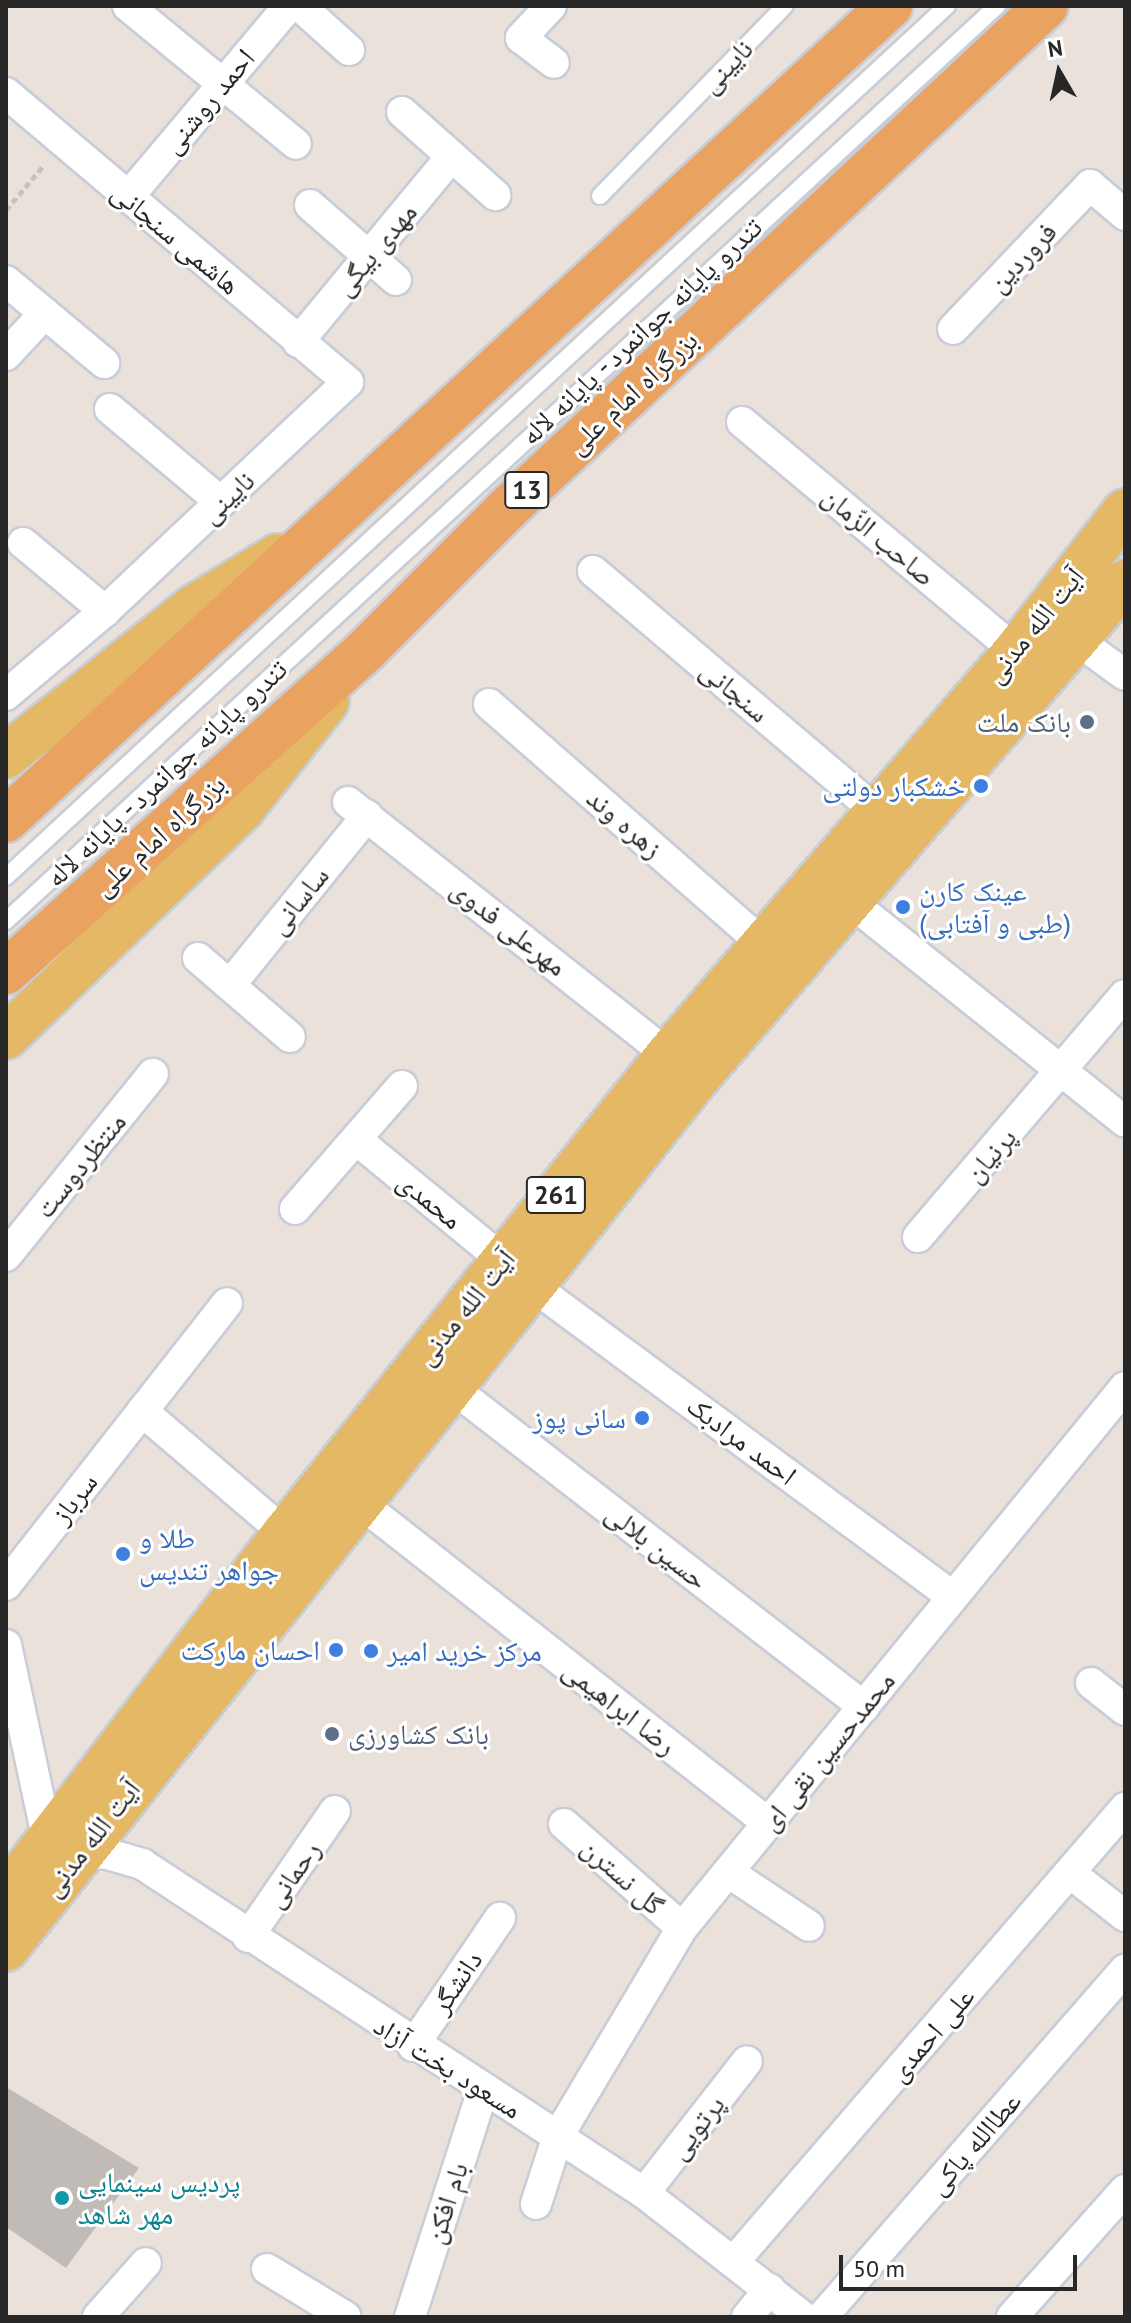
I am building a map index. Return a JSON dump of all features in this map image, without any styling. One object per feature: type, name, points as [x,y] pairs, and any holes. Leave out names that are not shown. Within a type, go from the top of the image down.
[{"type":"highway","points":[[6,820],[890,6]]},
{"type":"highway","name":"بزرگراه امام علی","points":[[6,972],[366,650],[507,509],[1046,6]]},
{"type":"main road","name":"آیت الله مدنی","points":[[6,1895],[62,1846],[359,1502],[450,1386],[516,1272],[668,1055],[1016,651],[1125,511]]},
{"type":"main road","points":[[6,756],[194,607],[318,532]]},
{"type":"main road","name":"آیت الله مدنی","points":[[6,1949],[62,1846],[285,1533],[1077,640],[1125,582]]},
{"type":"main road","points":[[6,1037],[242,809],[366,650]]},
{"type":"street","points":[[128,6],[296,144]]},
{"type":"street","name":"احمد روشنی","points":[[128,197],[289,6]]},
{"type":"street","points":[[300,6],[349,50]]},
{"type":"street","points":[[551,6],[521,38],[554,63]]},
{"type":"street","name":"هاشمی سنجانی","points":[[6,93],[348,382]]},
{"type":"street","points":[[402,112],[495,195]]},
{"type":"street","name":"مهدی بیگی","points":[[298,342],[452,156]]},
{"type":"street","name":"فروردین","points":[[953,329],[1090,185],[1125,215]]},
{"type":"street","points":[[310,205],[396,280]]},
{"type":"street","points":[[6,281],[104,363]]},
{"type":"street","points":[[6,355],[45,313]]},
{"type":"street","name":"نایینی","points":[[6,695],[105,611],[348,382]]},
{"type":"street","points":[[110,409],[221,502]]},
{"type":"street","name":"صاحب الزّمان","points":[[742,422],[1016,651]]},
{"type":"street","points":[[23,543],[105,611]]},
{"type":"street","name":"سنجانی","points":[[593,571],[877,812]]},
{"type":"street","points":[[1077,640],[1125,675]]},
{"type":"street","name":"زهره وند","points":[[489,704],[762,943]]},
{"type":"street","name":"ساسانی","points":[[230,985],[358,809]]},
{"type":"street","name":"مهرعلی فدوی","points":[[358,809],[668,1055]]},
{"type":"street","points":[[847,899],[1125,1122]]},
{"type":"street","points":[[198,958],[290,1037]]},
{"type":"street","name":"پرنیان","points":[[918,1237],[1062,1074],[1125,995]]},
{"type":"street","name":"منتظردوست","points":[[6,1256],[153,1074]]},
{"type":"street","points":[[295,1209],[358,1141],[402,1086]]},
{"type":"street","name":"محمدی","points":[[358,1141],[516,1272]]},
{"type":"street","name":"احمد مرادبک","points":[[516,1272],[953,1597]]},
{"type":"street","name":"سرباز","points":[[6,1585],[227,1303]]},
{"type":"street","name":"حسین بلالی","points":[[450,1386],[864,1707]]},
{"type":"street","name":"محمدحسین نقی ای","points":[[536,2204],[558,2136],[682,1928],[1125,1387]]},
{"type":"street","points":[[142,1411],[285,1533]]},
{"type":"street","name":"رضا ابراهیمی","points":[[359,1502],[768,1823]]},
{"type":"street","points":[[6,1645],[62,1846]]},
{"type":"street","points":[[1091,1683],[1125,1710]]},
{"type":"street","name":"علی احمدی","points":[[736,2259],[1125,1808]]},
{"type":"street","name":"رحمانی","points":[[248,1937],[335,1811]]},
{"type":"street","name":"گل نسترن","points":[[564,1824],[682,1928]]},
{"type":"street","name":"مسعود بخت آزاد","points":[[62,1846],[142,1864],[413,2046],[644,2193],[736,2259],[803,2317]]},
{"type":"street","points":[[728,1872],[809,1926]]},
{"type":"street","points":[[1070,1873],[1125,1916]]},
{"type":"street","name":"دانشگر","points":[[413,2046],[500,1918]]},
{"type":"street","name":"عطاالله پاکی","points":[[822,2317],[1125,1970]]},
{"type":"street","name":"پرتویی","points":[[644,2193],[747,2061]]},
{"type":"street","name":"بام افکن","points":[[410,2317],[483,2090]]},
{"type":"street","points":[[1012,2317],[1125,2190]]},
{"type":"street","points":[[98,2317],[146,2263]]},
{"type":"street","points":[[267,2269],[346,2317]]},
{"type":"street","points":[[747,2317],[770,2289]]},
{"type":"lane","name":"نایینی","points":[[600,196],[785,6]]},
{"type":"lane","points":[[6,877],[947,6]]},
{"type":"lane","name":"تندرو پایانه جوانمرد - پایانه لاله","points":[[6,921],[997,6]]},
{"type":"path","points":[[6,210],[64,142]]},
{"type":"building","name":"پردیس سینمایی مهر شاهد","points":[[6,2087],[139,2168],[66,2268],[6,2227]]},
{"type":"place","name":"بانک ملت","points":[[1087,722]]},
{"type":"place","name":"خشکبار دولتی","points":[[981,786]]},
{"type":"place","name":"عینک کارن (طبی و آفتابی)","points":[[903,907]]},
{"type":"place","name":"سانی پوز","points":[[642,1418]]},
{"type":"place","name":"طلا و جواهر تندیس","points":[[123,1554]]},
{"type":"place","name":"احسان مارکت","points":[[336,1650]]},
{"type":"place","name":"مرکز خرید امیر","points":[[371,1651]]},
{"type":"place","name":"بانک کشاورزی","points":[[332,1734]]},
{"type":"place","name":"پردیس سینمایی مهر شاهد","points":[[62,2198]]}]
